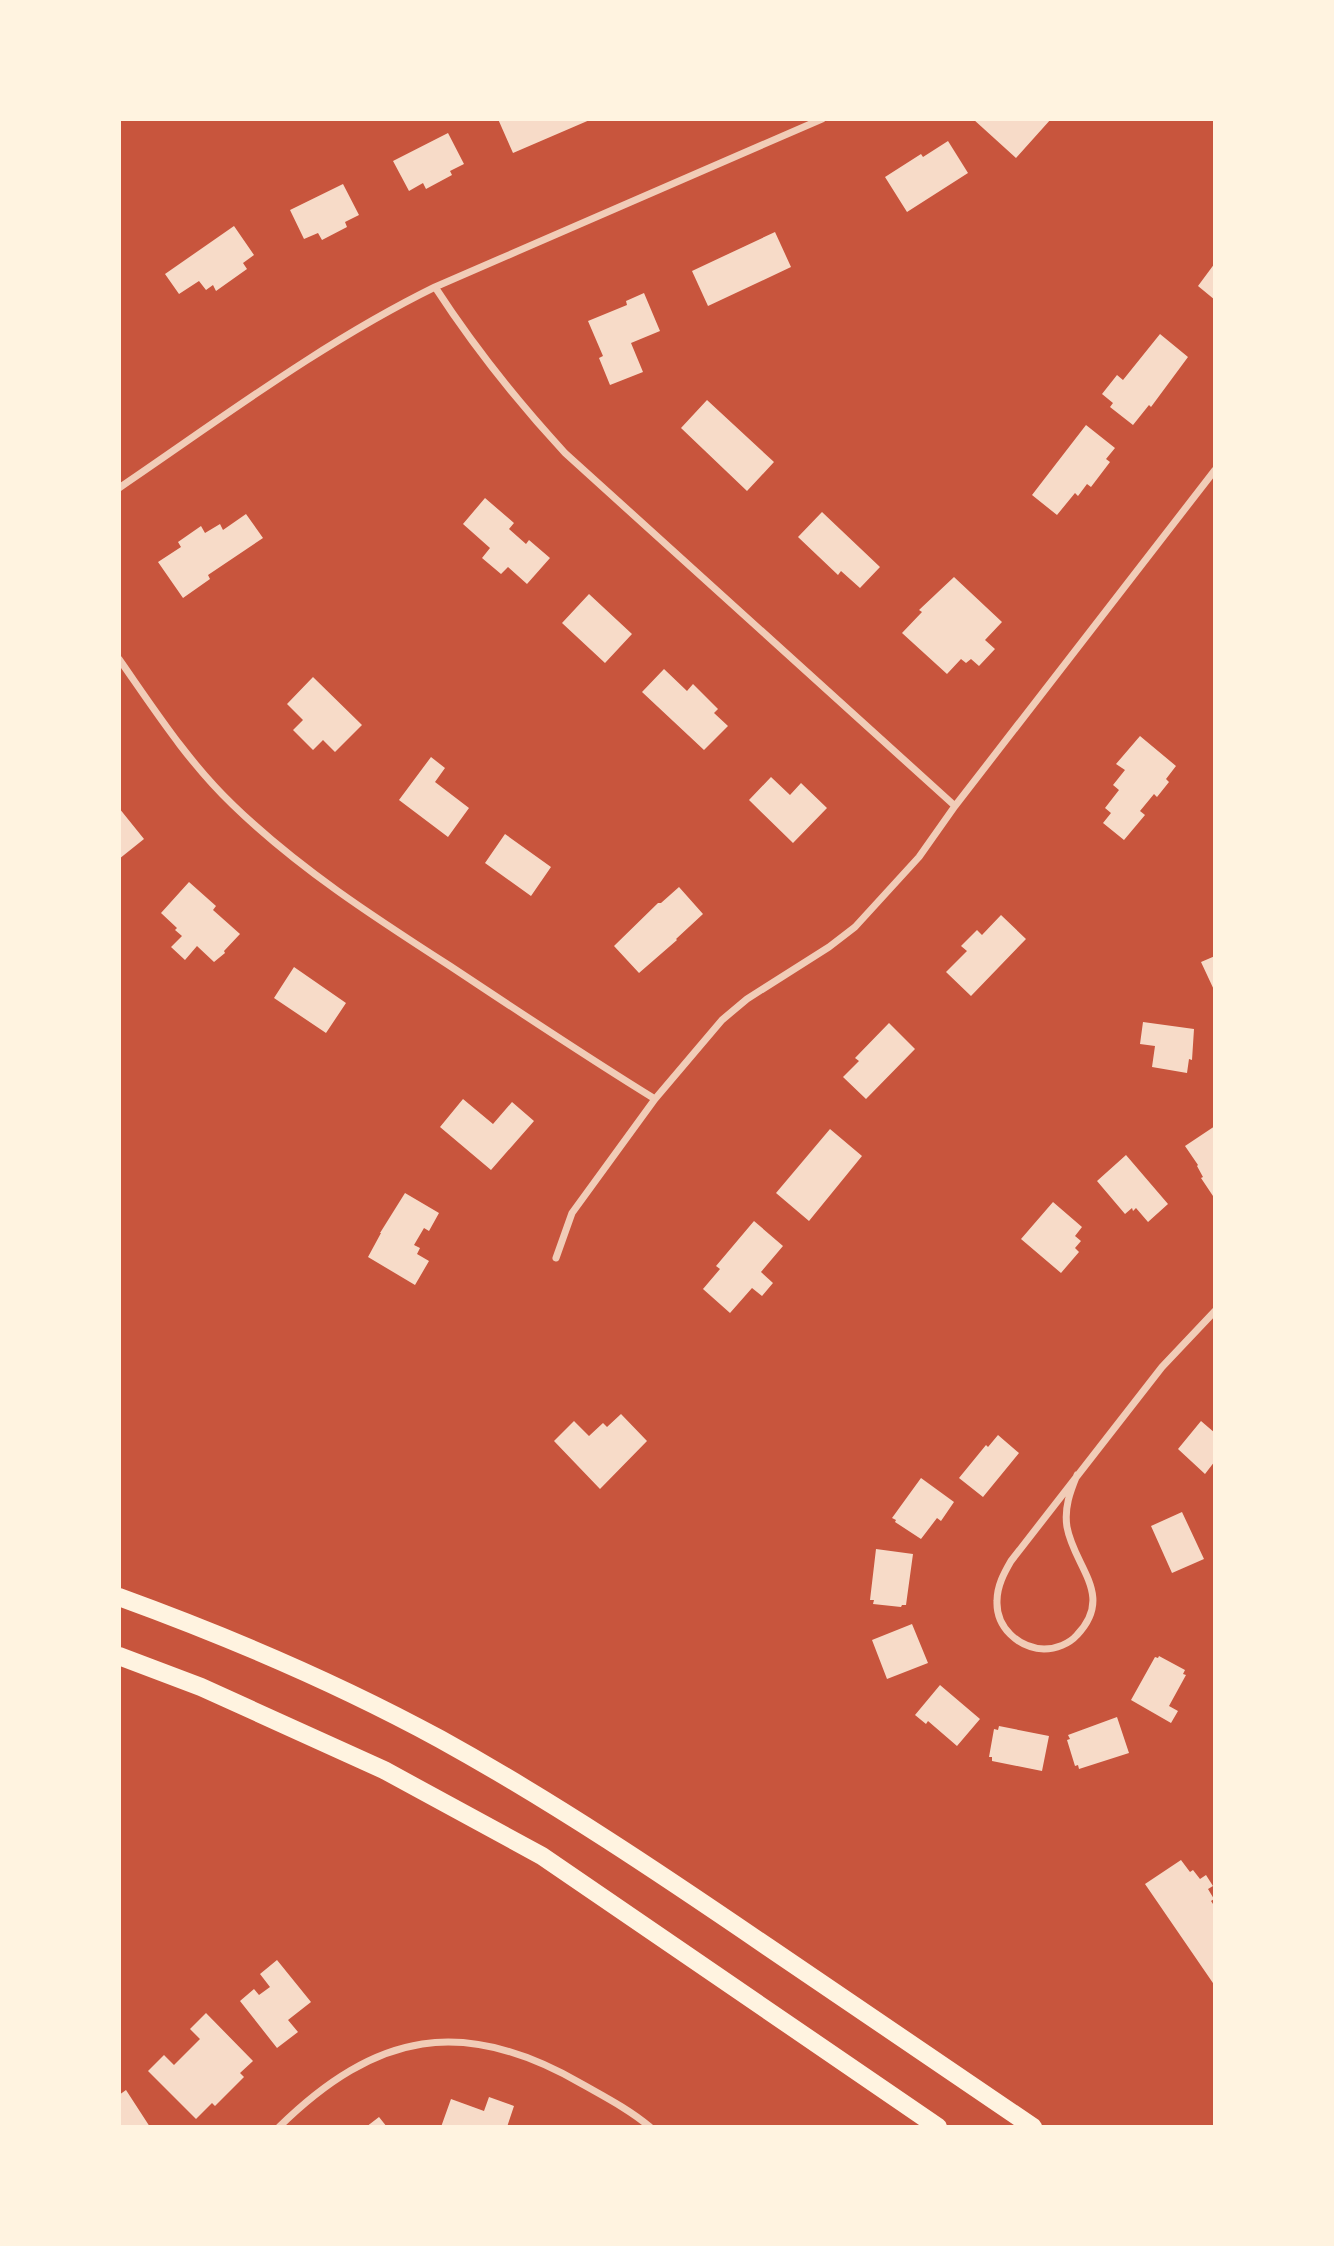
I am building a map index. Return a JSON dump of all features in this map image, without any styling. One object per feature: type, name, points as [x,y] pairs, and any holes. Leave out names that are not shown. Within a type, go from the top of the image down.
[{"type":"highway","points":[[119,1597],[279,1660],[404,1721],[513,1780],[658,1872],[1033,2127]]},
{"type":"highway","points":[[119,1656],[213,1692],[384,1770],[542,1856],[938,2127]]},
{"type":"street","points":[[119,488],[350,332],[435,287],[822,119]]},
{"type":"street","points":[[435,287],[463,331],[514,397],[565,453],[955,806]]},
{"type":"street","points":[[556,1258],[572,1213],[655,1099],[722,1020],[747,999],[829,947],[870,912],[919,857],[955,806],[1215,470]]},
{"type":"street","points":[[119,659],[181,747],[205,776],[291,857],[357,906],[655,1099]]},
{"type":"street","points":[[1077,1475],[1069,1496],[1066,1521],[1072,1544],[1090,1580],[1093,1592],[1091,1615],[1080,1633],[1062,1646],[1045,1649],[1027,1647],[1012,1637],[1000,1621],[996,1601],[1000,1581],[1011,1561],[1077,1475],[1162,1367],[1215,1311]]},
{"type":"street","points":[[279,2127],[325,2086],[371,2059],[422,2042],[451,2041],[480,2043],[535,2060],[608,2099],[650,2127]]},
{"type":"building","points":[[498,119],[592,119],[513,153]]},
{"type":"building","points":[[973,119],[1051,119],[1016,158]]},
{"type":"building","points":[[448,133],[464,164],[450,171],[452,175],[426,189],[423,183],[409,191],[393,161]]},
{"type":"building","points":[[948,141],[968,173],[907,212],[885,177],[921,154],[923,157]]},
{"type":"building","points":[[343,184],[359,215],[345,222],[347,227],[322,240],[318,233],[304,239],[290,210]]},
{"type":"building","points":[[234,226],[254,255],[243,263],[247,269],[216,291],[213,285],[206,290],[199,281],[179,294],[165,274]]},
{"type":"building","points":[[775,232],[791,267],[708,306],[692,271]]},
{"type":"building","points":[[1215,263],[1215,300],[1198,286]]},
{"type":"building","points":[[644,293],[660,331],[631,343],[643,372],[610,385],[599,358],[603,356],[588,321],[627,305],[626,301]]},
{"type":"building","points":[[1160,334],[1188,357],[1151,407],[1149,405],[1133,425],[1110,407],[1113,403],[1102,394],[1117,375],[1123,380]]},
{"type":"building","points":[[707,400],[774,462],[747,491],[681,428]]},
{"type":"building","points":[[1086,425],[1115,448],[1106,459],[1110,462],[1091,487],[1087,484],[1078,496],[1075,493],[1057,515],[1032,495]]},
{"type":"building","points":[[485,498],[514,523],[509,529],[526,544],[529,540],[550,558],[527,584],[508,567],[501,574],[482,558],[490,548],[463,524]]},
{"type":"building","points":[[822,512],[880,567],[860,588],[841,571],[838,575],[798,537]]},
{"type":"building","points":[[246,514],[263,538],[208,575],[210,579],[183,598],[158,562],[181,547],[178,542],[201,526],[205,533],[220,524],[223,530]]},
{"type":"building","points":[[954,577],[1002,622],[985,640],[995,649],[979,666],[971,659],[966,663],[961,659],[947,674],[902,633],[922,612],[919,610]]},
{"type":"building","points":[[589,594],[632,634],[605,663],[562,623]]},
{"type":"building","points":[[664,669],[687,691],[693,684],[718,709],[714,713],[728,726],[704,750],[642,692]]},
{"type":"building","points":[[313,677],[362,725],[335,752],[323,740],[313,750],[293,730],[303,720],[287,704]]},
{"type":"building","points":[[1140,736],[1176,766],[1166,779],[1169,782],[1157,797],[1154,794],[1140,811],[1145,815],[1124,840],[1103,823],[1111,813],[1105,808],[1119,790],[1113,785],[1125,770],[1116,764]]},
{"type":"building","points":[[431,757],[445,768],[435,782],[469,808],[448,837],[399,800]]},
{"type":"building","points":[[771,777],[790,795],[801,783],[827,808],[793,843],[749,800]]},
{"type":"building","points":[[119,808],[144,839],[119,859]]},
{"type":"building","points":[[505,834],[551,867],[531,896],[485,863]]},
{"type":"building","points":[[189,882],[216,906],[213,910],[240,934],[214,962],[197,946],[185,960],[171,947],[182,936],[161,913]]},
{"type":"building","points":[[679,887],[703,914],[639,973],[614,946],[658,903]]},
{"type":"building","points":[[1001,915],[1026,939],[971,996],[946,972],[967,951],[961,946],[977,930],[982,935]]},
{"type":"building","points":[[1215,956],[1215,992],[1201,962]]},
{"type":"building","points":[[294,967],[346,1003],[326,1033],[274,998]]},
{"type":"building","points":[[1143,1022],[1194,1029],[1192,1060],[1189,1059],[1187,1073],[1152,1067],[1155,1046],[1140,1044]]},
{"type":"building","points":[[889,1023],[915,1049],[866,1099],[843,1077],[859,1061],[855,1058]]},
{"type":"building","points":[[463,1099],[493,1124],[512,1102],[534,1121],[491,1170],[440,1127]]},
{"type":"building","points":[[1215,1126],[1215,1195],[1213,1196],[1185,1146]]},
{"type":"building","points":[[830,1129],[862,1156],[809,1221],[776,1193]]},
{"type":"building","points":[[1126,1155],[1168,1204],[1148,1222],[1136,1208],[1125,1214],[1097,1181]]},
{"type":"building","points":[[405,1193],[439,1213],[429,1231],[424,1228],[414,1245],[420,1248],[417,1254],[429,1261],[415,1285],[368,1257]]},
{"type":"building","points":[[1053,1202],[1082,1227],[1075,1236],[1081,1241],[1075,1248],[1079,1252],[1061,1273],[1021,1239]]},
{"type":"building","points":[[754,1221],[783,1246],[761,1272],[773,1283],[762,1296],[752,1288],[730,1313],[703,1289],[720,1269],[716,1266]]},
{"type":"building","points":[[621,1414],[647,1441],[600,1489],[554,1441],[574,1421],[589,1436],[603,1423],[607,1427]]},
{"type":"building","points":[[1201,1421],[1215,1433],[1215,1461],[1205,1474],[1178,1449]]},
{"type":"building","points":[[998,1435],[1019,1453],[983,1497],[959,1478],[986,1445],[988,1447]]},
{"type":"building","points":[[921,1478],[954,1502],[941,1521],[937,1518],[921,1539],[892,1518]]},
{"type":"building","points":[[1182,1512],[1204,1559],[1172,1573],[1151,1526]]},
{"type":"building","points":[[876,1549],[913,1554],[906,1605],[901,1607],[873,1604],[874,1600],[870,1600]]},
{"type":"building","points":[[912,1624],[928,1663],[887,1679],[872,1640]]},
{"type":"building","points":[[1159,1656],[1185,1670],[1183,1674],[1186,1675],[1169,1706],[1178,1711],[1171,1723],[1131,1700],[1155,1657]]},
{"type":"building","points":[[940,1685],[980,1719],[957,1746],[928,1721],[926,1724],[915,1715]]},
{"type":"building","points":[[1117,1717],[1129,1753],[1079,1769],[1078,1765],[1075,1766],[1068,1735]]},
{"type":"building","points":[[999,1726],[1049,1736],[1042,1771],[992,1761],[992,1757],[989,1757],[994,1729],[998,1730]]},
{"type":"building","points":[[1181,1860],[1190,1872],[1193,1870],[1200,1879],[1206,1875],[1213,1886],[1208,1889],[1215,1907],[1215,1986],[1145,1884]]},
{"type":"building","points":[[277,1960],[311,2002],[288,2020],[298,2032],[277,2048],[240,2001],[254,1989],[259,1995],[270,1987],[260,1974]]},
{"type":"building","points":[[206,2013],[253,2061],[240,2073],[244,2077],[215,2106],[212,2103],[196,2119],[148,2071],[164,2055],[174,2065],[200,2039],[190,2029]]},
{"type":"building","points":[[126,2090],[150,2127],[119,2127],[119,2095]]},
{"type":"building","points":[[489,2097],[514,2106],[507,2127],[441,2127],[451,2099],[484,2111]]},
{"type":"building","points":[[379,2117],[387,2127],[366,2127]]}]
